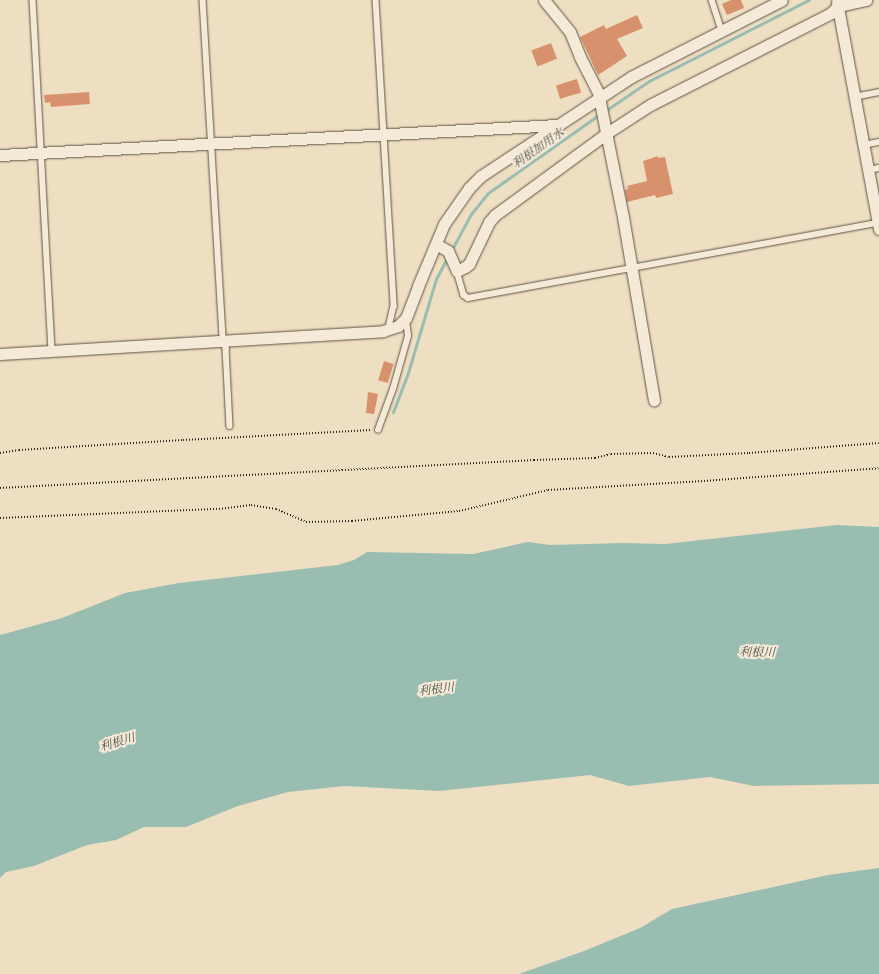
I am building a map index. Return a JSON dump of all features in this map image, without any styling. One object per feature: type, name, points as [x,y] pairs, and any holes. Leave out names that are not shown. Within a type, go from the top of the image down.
[{"type":"street","points":[[544,0],[570,32],[580,57],[598,92],[632,268],[654,400]]},
{"type":"street","points":[[0,354],[388,331],[398,326],[406,318],[444,224],[469,188],[481,176],[631,77],[782,0]]},
{"type":"street","points":[[837,3],[866,0]]},
{"type":"street","points":[[837,3],[864,145],[874,169],[878,226]]},
{"type":"street","points":[[436,244],[448,251],[457,272],[468,264],[489,222],[495,215],[607,133],[650,105],[831,13],[837,3]]},
{"type":"street","points":[[0,155],[559,125]]},
{"type":"lane","points":[[33,0],[52,351]]},
{"type":"lane","points":[[203,0],[223,340],[226,348],[230,426]]},
{"type":"lane","points":[[376,0],[394,306],[388,331]]},
{"type":"lane","points":[[712,0],[722,30]]},
{"type":"lane","points":[[854,97],[879,92]]},
{"type":"lane","points":[[864,145],[879,142]]},
{"type":"lane","points":[[457,272],[464,295],[468,298],[878,226]]},
{"type":"lane","points":[[378,430],[393,389],[408,336],[406,318]]},
{"type":"path","points":[[0,453],[19,450],[136,442],[378,430]]},
{"type":"path","points":[[0,488],[595,458],[611,454],[653,453],[669,457],[742,454],[879,443]]},
{"type":"path","points":[[0,518],[219,509],[251,505],[276,509],[306,522],[352,521],[459,512],[548,490],[704,481],[879,468]]},
{"type":"water","name":"利根川","points":[[837,525],[879,527],[879,784],[754,786],[710,777],[629,786],[590,775],[439,791],[345,786],[288,792],[238,806],[186,827],[144,827],[116,840],[87,845],[34,866],[6,872],[0,878],[0,635],[62,618],[125,593],[179,583],[338,565],[354,560],[367,552],[473,554],[528,542],[550,545],[623,543],[665,544]]},
{"type":"water","points":[[879,868],[879,974],[519,974],[584,951],[640,928],[672,909],[828,875]]},
{"type":"building","points":[[731,0],[741,0],[744,8],[727,15],[722,4]]},
{"type":"building","points":[[637,15],[643,28],[617,39],[627,56],[598,75],[580,37],[604,25],[606,29]]},
{"type":"building","points":[[551,43],[557,59],[537,66],[531,51]]},
{"type":"building","points":[[577,79],[581,92],[560,99],[556,85]]},
{"type":"building","points":[[89,92],[90,104],[51,107],[50,102],[45,103],[44,95]]},
{"type":"building","points":[[658,156],[658,158],[665,157],[673,194],[656,198],[655,195],[627,202],[625,190],[628,189],[627,186],[647,181],[643,161]]},
{"type":"building","points":[[384,361],[394,364],[388,383],[378,380]]},
{"type":"building","points":[[368,392],[378,394],[374,414],[366,413]]},
{"type":"waterway","name":"利根加用水","points":[[605,111],[649,81],[809,0]]},
{"type":"waterway","name":"利根加用水","points":[[451,251],[471,214],[488,193],[600,114]]},
{"type":"waterway","name":"利根加用水","points":[[393,412],[407,376],[436,279],[447,258]]}]
